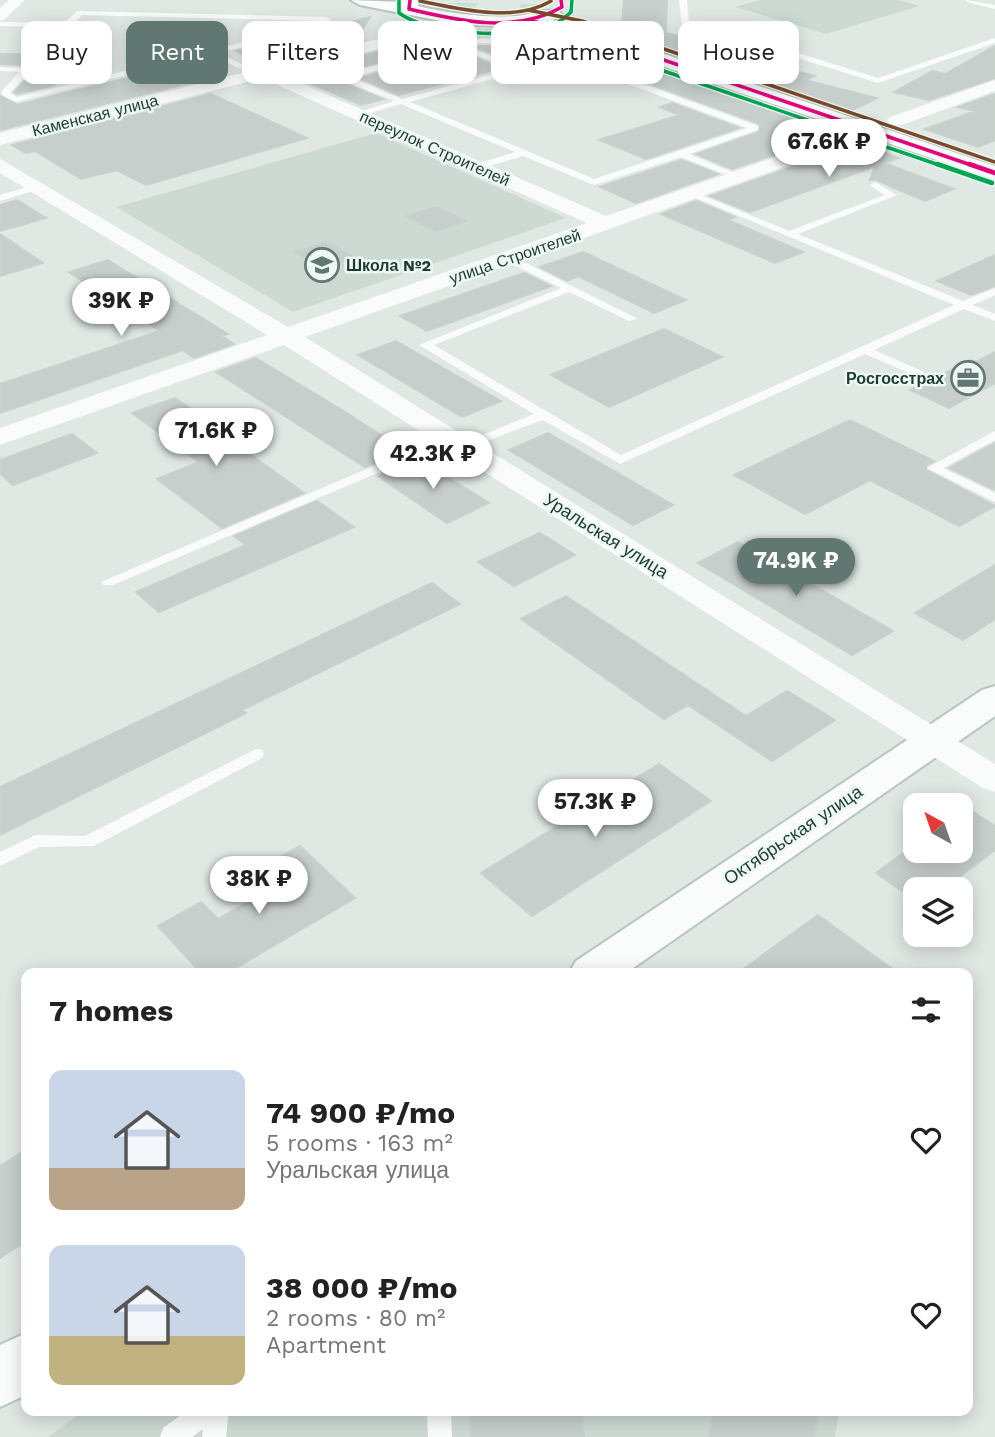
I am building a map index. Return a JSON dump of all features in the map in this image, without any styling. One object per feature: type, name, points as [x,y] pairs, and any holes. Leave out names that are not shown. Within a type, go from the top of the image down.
[{"type":"main road","points":[[360,0],[409,4],[445,18],[475,20],[526,20],[551,16],[561,3]]},
{"type":"main road","points":[[561,3],[567,21]]},
{"type":"main road","points":[[526,20],[531,21]]},
{"type":"main road","points":[[664,60],[995,173]]},
{"type":"main road","name":"Октябрьская улица","points":[[613,968],[932,740],[995,698]]},
{"type":"main road","points":[[0,1379],[21,1364]]},
{"type":"street","points":[[0,16],[18,0]]},
{"type":"street","name":"Каменская улица","points":[[364,37],[404,24],[409,4]]},
{"type":"street","name":"Каменская улица","points":[[471,21],[475,20]]},
{"type":"street","points":[[364,37],[378,41]]},
{"type":"street","name":"Каменская улица","points":[[0,125],[241,66]]},
{"type":"street","name":"Каменская улица","points":[[0,139],[242,78]]},
{"type":"street","name":"переулок Строителей","points":[[289,84],[606,223]]},
{"type":"street","points":[[896,121],[995,85]]},
{"type":"street","name":"улица Строителей","points":[[0,437],[871,130]]},
{"type":"street","name":"Уральская улица","points":[[0,165],[286,337],[995,780]]},
{"type":"lane","points":[[683,0],[685,24],[708,33],[737,37],[878,81],[995,40]]},
{"type":"lane","points":[[970,0],[995,7]]},
{"type":"lane","points":[[71,21],[80,13],[326,19],[322,26],[228,49]]},
{"type":"lane","points":[[0,24],[21,24]]},
{"type":"lane","points":[[378,67],[353,74],[350,80],[594,182],[755,128],[520,42],[477,42]]},
{"type":"lane","points":[[477,53],[519,69],[477,81]]},
{"type":"lane","points":[[228,60],[241,66]]},
{"type":"lane","points":[[0,69],[21,70]]},
{"type":"lane","points":[[21,75],[5,93],[16,100],[82,84]]},
{"type":"lane","points":[[357,114],[465,84]]},
{"type":"lane","points":[[477,167],[522,153]]},
{"type":"lane","points":[[681,154],[739,177]]},
{"type":"lane","points":[[789,234],[892,195],[875,185]]},
{"type":"lane","points":[[0,198],[37,187]]},
{"type":"lane","points":[[691,194],[995,318]]},
{"type":"lane","points":[[508,258],[633,319]]},
{"type":"lane","points":[[570,288],[425,345],[620,460],[995,291]]},
{"type":"lane","points":[[866,350],[920,374]]},
{"type":"lane","points":[[108,582],[455,442],[544,415]]},
{"type":"lane","points":[[995,435],[933,468],[995,498]]},
{"type":"lane","points":[[0,860],[36,841],[88,842],[256,754]]},
{"type":"lane","points":[[172,1437],[200,1416]]},
{"type":"lane","points":[[214,1437],[216,1416]]},
{"type":"lane","points":[[439,1416],[440,1437]]},
{"type":"shaded area","points":[[760,0],[899,0],[919,6],[826,34],[799,26],[799,21],[782,21],[735,7]]},
{"type":"shaded area","name":"Школа №2","points":[[376,133],[566,218],[293,312],[116,207]]},
{"type":"shaded area","points":[[77,1416],[838,1416],[835,1437],[48,1437]]},
{"type":"green space","points":[[440,3],[477,3],[475,9],[519,10],[521,4],[537,4],[535,14],[498,16],[437,11]]},
{"type":"building","points":[[624,0],[667,0],[666,33],[678,36],[678,55],[664,51],[664,21],[622,21]]},
{"type":"building","points":[[370,17],[364,27],[364,21],[354,21]]},
{"type":"building","points":[[477,30],[491,30],[491,36],[477,37]]},
{"type":"building","points":[[491,46],[491,53],[477,48]]},
{"type":"building","points":[[995,46],[995,78],[929,100],[894,92],[932,71],[945,74]]},
{"type":"building","points":[[378,52],[378,62],[364,66],[364,55]]},
{"type":"building","points":[[0,54],[21,54],[21,65],[0,64]]},
{"type":"building","points":[[477,58],[491,64],[491,71],[477,74]]},
{"type":"building","points":[[664,70],[678,74],[678,84],[706,84],[825,125],[817,128],[834,134],[732,169],[696,154],[759,132],[760,124],[651,84],[664,84]]},
{"type":"building","points":[[799,72],[815,76],[805,80],[877,98],[847,113],[762,84],[799,84]]},
{"type":"building","points":[[378,73],[378,84],[441,84],[399,95],[364,80],[364,77]]},
{"type":"building","points":[[126,78],[126,84],[185,84],[0,130],[0,96],[17,105],[112,84]]},
{"type":"building","points":[[22,84],[55,84],[17,94],[14,92]]},
{"type":"building","points":[[312,84],[346,84],[383,99],[361,105]]},
{"type":"building","points":[[211,94],[307,138],[146,185],[117,170],[81,179],[35,151],[26,153],[12,145]]},
{"type":"building","points":[[995,94],[995,140],[978,147],[925,129],[975,111],[958,107]]},
{"type":"building","points":[[672,103],[739,128],[646,159],[599,140],[680,115],[660,107]]},
{"type":"building","points":[[859,143],[899,158],[884,163],[954,189],[925,201],[876,180],[870,180],[875,166],[750,212],[710,196]]},
{"type":"building","points":[[681,160],[718,174],[636,203],[600,187]]},
{"type":"building","points":[[17,200],[46,218],[0,231],[0,205]]},
{"type":"building","points":[[696,201],[735,217],[728,220],[803,252],[775,263],[661,214]]},
{"type":"building","points":[[437,207],[466,221],[435,231],[406,216]]},
{"type":"building","points":[[0,234],[43,263],[0,276]]},
{"type":"building","points":[[326,242],[354,257],[323,268],[296,252]]},
{"type":"building","points":[[583,252],[686,300],[654,313],[578,276],[567,281],[540,267]]},
{"type":"building","points":[[995,255],[995,286],[971,295],[937,281]]},
{"type":"building","points":[[108,260],[228,334],[222,336],[234,344],[194,358],[183,350],[0,413],[0,384],[160,331],[69,272]]},
{"type":"building","points":[[524,273],[551,286],[427,331],[400,316]]},
{"type":"building","points":[[664,329],[722,357],[609,407],[551,375]]},
{"type":"building","points":[[396,341],[501,401],[462,417],[358,355]]},
{"type":"building","points":[[995,352],[995,383],[949,408],[910,390],[971,360],[976,362]]},
{"type":"building","points":[[256,358],[404,450],[365,467],[216,372]]},
{"type":"building","points":[[175,398],[304,493],[222,528],[157,479],[199,462],[132,413]]},
{"type":"building","points":[[850,420],[934,461],[926,466],[926,470],[995,506],[959,526],[870,480],[805,514],[734,475]]},
{"type":"building","points":[[548,433],[673,505],[633,525],[509,450]]},
{"type":"building","points":[[72,434],[97,453],[13,485],[0,473],[0,460]]},
{"type":"building","points":[[995,443],[995,490],[949,468]]},
{"type":"building","points":[[418,459],[489,503],[447,523],[378,476]]},
{"type":"building","points":[[317,501],[354,527],[159,612],[136,592],[246,545],[234,536]]},
{"type":"building","points":[[540,533],[575,555],[514,586],[478,562]]},
{"type":"building","points":[[738,542],[893,631],[852,655],[698,563]]},
{"type":"building","points":[[995,565],[995,619],[963,640],[915,613]]},
{"type":"building","points":[[432,583],[460,604],[242,710],[246,713],[0,835],[0,787]]},
{"type":"building","points":[[566,596],[746,716],[787,691],[835,720],[772,761],[688,705],[664,719],[521,619]]},
{"type":"building","points":[[659,764],[711,801],[532,916],[481,873]]},
{"type":"building","points":[[973,812],[995,826],[995,850],[959,877],[903,877],[903,892],[876,873],[903,853],[903,863],[973,863]]},
{"type":"building","points":[[300,846],[355,898],[236,968],[196,968],[158,926],[201,902],[218,919],[276,886],[258,870]]},
{"type":"building","points":[[818,915],[891,968],[745,968]]},
{"type":"building","points":[[21,1153],[21,1244],[0,1258],[0,1166]]},
{"type":"building","points":[[470,1416],[582,1416],[584,1437],[471,1437]]},
{"type":"building","points":[[713,1416],[817,1416],[814,1437],[709,1437]]},
{"type":"transit line","name":"5","points":[[399,0],[399,13],[423,24],[443,28],[508,32],[538,30],[556,24],[571,12],[572,0]]},
{"type":"transit line","points":[[410,0],[409,9],[426,13],[466,20],[509,23],[547,16],[562,7],[561,0]]},
{"type":"transit line","points":[[420,1],[508,12],[526,11],[551,1]]},
{"type":"transit line","points":[[528,10],[582,21],[995,162]]},
{"type":"transit line","points":[[526,20],[579,31],[995,173]]},
{"type":"transit line","name":"5","points":[[664,71],[992,183]]},
{"type":"place","name":"Школа №2","points":[[322,265]]},
{"type":"place","name":"Росгосстрах","points":[[968,378]]}]
